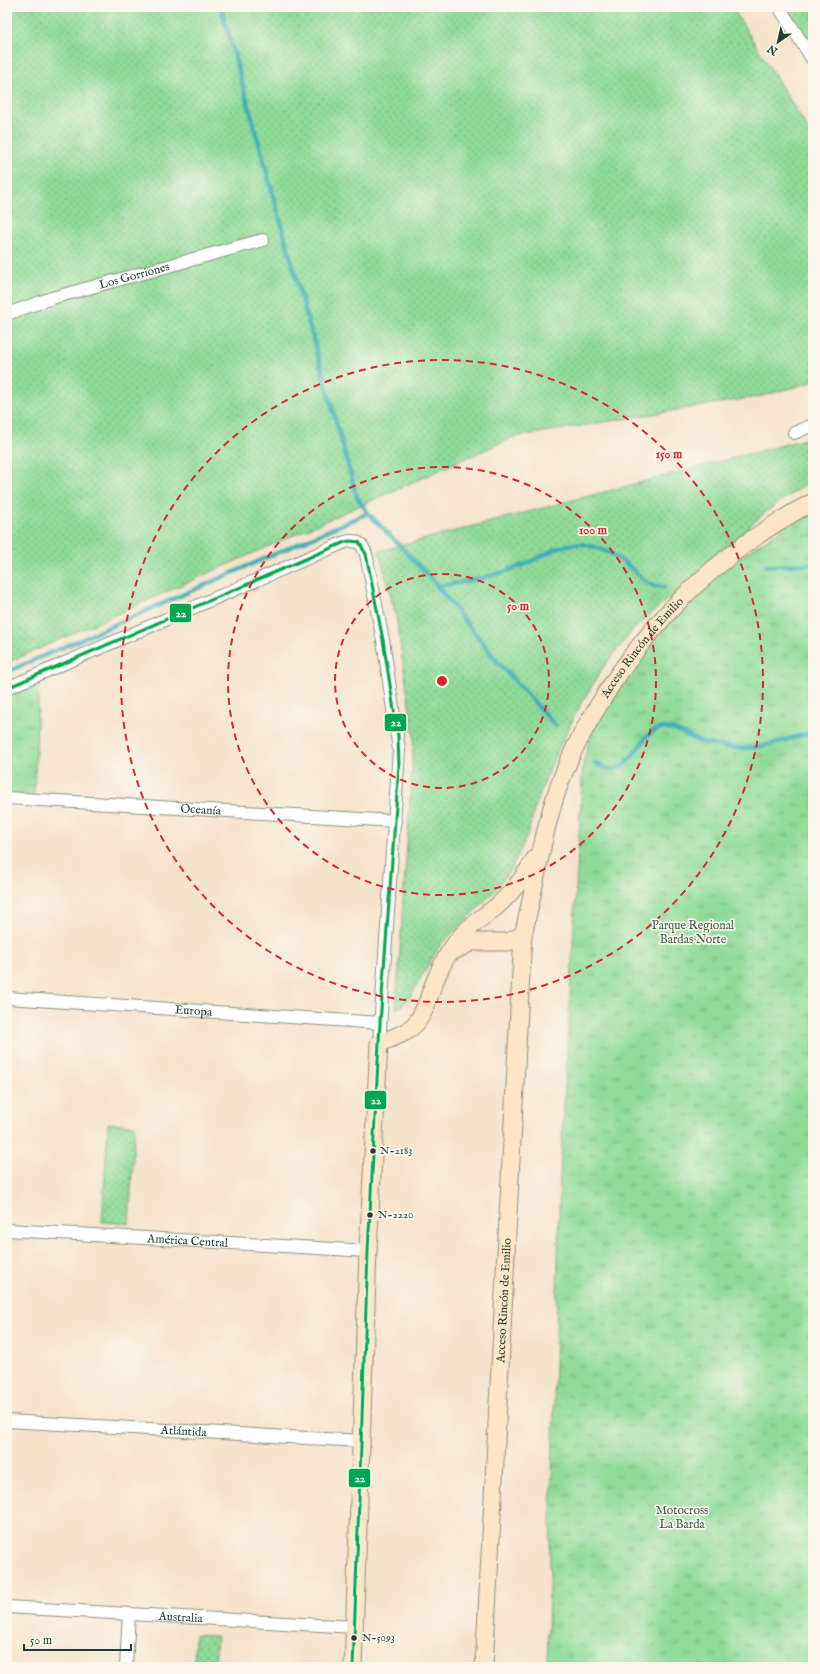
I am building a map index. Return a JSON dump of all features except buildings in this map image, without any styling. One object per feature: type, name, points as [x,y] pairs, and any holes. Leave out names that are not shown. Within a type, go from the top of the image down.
[{"type":"street","points":[[779,7],[813,60]]},
{"type":"street","name":"Los Gorriones","points":[[7,314],[52,298],[263,240]]},
{"type":"street","points":[[794,433],[813,425]]},
{"type":"street","name":"Acceso Rincón de Emilio","points":[[484,1667],[523,935],[541,848],[560,783],[577,743],[606,692],[638,646],[678,602],[726,559],[773,525],[813,502]]},
{"type":"street","points":[[7,688],[345,542],[359,542],[366,554],[376,600],[398,736],[399,766],[380,1023],[368,1251],[353,1667]]},
{"type":"street","name":"Oceanía","points":[[7,798],[395,821]]},
{"type":"street","name":"Acceso Rincón de Emilio","points":[[379,1044],[408,1031],[421,1018],[436,976],[448,954],[462,934],[497,906],[508,895],[529,869],[541,848]]},
{"type":"street","points":[[448,954],[463,945],[472,942],[508,942],[523,935]]},
{"type":"street","name":"Europa","points":[[7,998],[380,1023]]},
{"type":"street","name":"América Central","points":[[7,1230],[368,1251]]},
{"type":"street","name":"Atlántida","points":[[7,1421],[361,1441]]},
{"type":"street","name":"Australia","points":[[7,1607],[354,1627]]},
{"type":"street","points":[[126,1667],[129,1614]]},
{"type":"green space","points":[[7,7],[732,7],[813,137],[813,382],[762,396],[514,437],[7,663]]},
{"type":"green space","points":[[779,7],[813,7],[813,60]]},
{"type":"green space","points":[[813,437],[813,481],[800,488],[762,515],[633,630],[604,666],[581,704],[556,753],[536,804],[527,836],[512,868],[493,893],[440,945],[410,997],[402,1006],[396,1009],[414,737],[396,616],[379,551]]},
{"type":"green space","points":[[813,509],[813,1667],[547,1667],[560,1178],[583,763],[590,737],[604,711],[653,639],[694,597],[743,555]]},
{"type":"green space","points":[[39,682],[34,794],[7,793],[7,696]]},
{"type":"green space","points":[[108,1123],[135,1125],[129,1224],[102,1222]]},
{"type":"green space","points":[[195,1635],[217,1636],[215,1667],[194,1667]]},
{"type":"waterway","points":[[221,7],[357,497],[368,513],[430,577],[496,660],[555,725]]},
{"type":"waterway","points":[[7,672],[368,513]]},
{"type":"waterway","points":[[437,586],[491,576],[523,565],[563,546],[583,544],[596,547],[614,556],[630,567],[642,579],[652,585],[665,587]]},
{"type":"waterway","points":[[766,566],[813,564]]},
{"type":"waterway","points":[[595,763],[608,769],[618,768],[633,756],[645,738],[653,731],[662,728],[668,728],[705,743],[738,748],[764,746],[813,732]]},
{"type":"transit line","name":"22","points":[[7,688],[345,542],[359,542],[366,554],[383,640],[398,736],[399,766],[380,1023],[368,1251],[353,1667]]},
{"type":"place","name":"N-2183","points":[[373,1151]]},
{"type":"place","name":"N-2220","points":[[370,1215]]},
{"type":"place","name":"N-5093","points":[[354,1638]]},
{"type":"park label","name":"Parque Regional Bardas Norte","points":[[693,932]]},
{"type":"park label","name":"Motocross La Barda","points":[[682,1517]]}]
